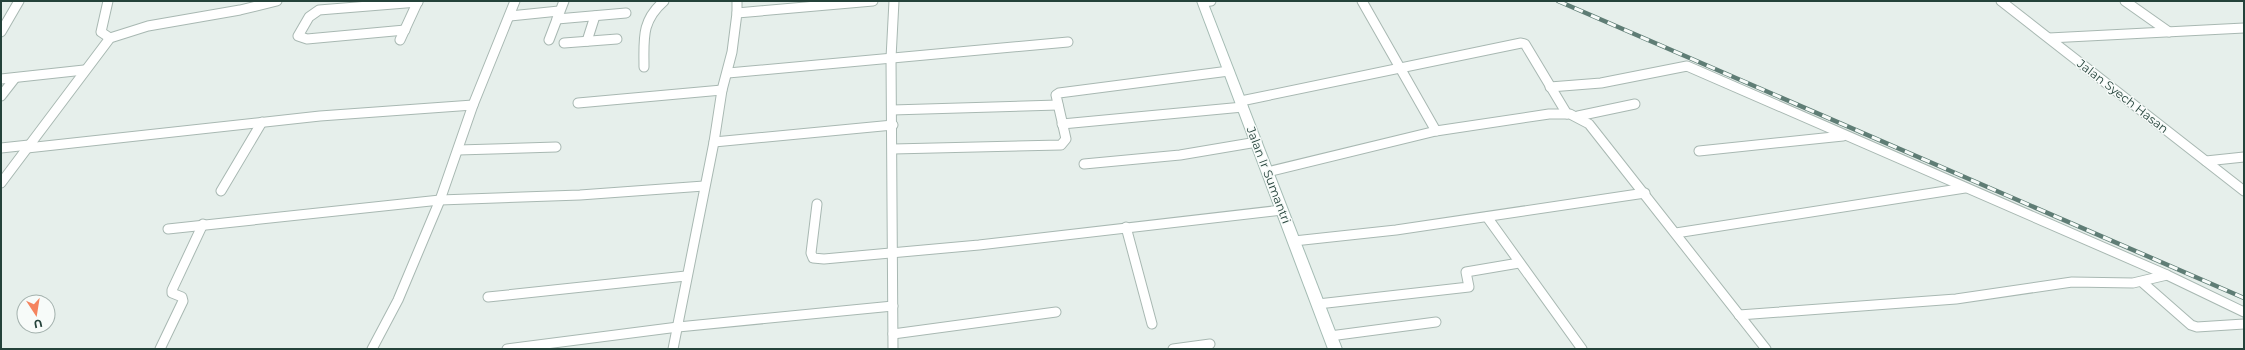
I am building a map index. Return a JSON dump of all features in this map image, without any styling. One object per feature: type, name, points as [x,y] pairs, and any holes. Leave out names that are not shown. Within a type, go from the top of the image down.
[{"type":"main road","name":"Jalan Ir Sumantri","points":[[1205,1],[1229,71],[1335,349]]},
{"type":"street","points":[[1,32],[19,1]]},
{"type":"street","points":[[108,1],[100,32],[110,38]]},
{"type":"street","points":[[1,183],[84,70],[110,38],[148,26],[240,10],[277,1]]},
{"type":"street","points":[[400,40],[405,30],[418,1],[319,10],[309,17],[298,36],[307,38],[405,30]]},
{"type":"street","points":[[372,349],[398,300],[440,200],[473,105],[515,1]]},
{"type":"street","points":[[549,40],[564,1]]},
{"type":"street","points":[[644,67],[644,33],[647,17],[664,1]]},
{"type":"street","points":[[673,349],[686,276],[714,142],[722,90],[728,73],[737,13],[737,1]]},
{"type":"street","points":[[737,13],[873,1]]},
{"type":"street","points":[[893,349],[893,125],[891,58],[894,1]]},
{"type":"street","points":[[1362,1],[1402,69],[1436,132]]},
{"type":"street","name":"Jalan Syech Hasan","points":[[2001,1],[2244,191]]},
{"type":"street","points":[[2125,1],[2169,32]]},
{"type":"street","points":[[510,16],[595,16],[626,13]]},
{"type":"street","points":[[587,41],[595,16]]},
{"type":"street","points":[[2049,38],[2244,28]]},
{"type":"street","points":[[564,43],[617,39]]},
{"type":"street","points":[[728,73],[1068,42]]},
{"type":"street","points":[[1062,124],[1242,104],[1520,43],[1525,44],[1550,88],[1567,114]]},
{"type":"street","points":[[1550,88],[1601,83],[1613,79],[1687,66],[1844,136],[2167,275],[2244,312]]},
{"type":"street","points":[[1,79],[84,70]]},
{"type":"street","points":[[893,149],[1060,145],[1066,140],[1056,95],[1059,93],[1229,71]]},
{"type":"street","points":[[1,96],[15,78]]},
{"type":"street","points":[[578,104],[722,90]]},
{"type":"street","points":[[1267,172],[1436,132],[1549,114],[1567,114],[1578,116],[1635,104]]},
{"type":"street","points":[[1,148],[28,147],[262,122],[473,105]]},
{"type":"street","points":[[892,110],[1058,105]]},
{"type":"street","points":[[1578,116],[1589,124],[1645,193],[1766,349]]},
{"type":"street","points":[[221,191],[262,122]]},
{"type":"street","points":[[714,142],[893,125]]},
{"type":"street","points":[[1699,151],[1844,136]]},
{"type":"street","points":[[1084,164],[1180,155],[1257,142]]},
{"type":"street","points":[[458,150],[556,147]]},
{"type":"street","points":[[2206,161],[2244,157]]},
{"type":"street","points":[[168,229],[440,200],[580,195],[704,186]]},
{"type":"street","points":[[1676,233],[1965,188]]},
{"type":"street","points":[[1294,240],[1396,230],[1645,193]]},
{"type":"street","points":[[817,204],[811,253],[813,258],[824,259],[893,254],[1282,210]]},
{"type":"street","points":[[1486,217],[1582,349]]},
{"type":"street","points":[[160,349],[183,299],[172,293],[172,290],[204,224]]},
{"type":"street","points":[[1126,227],[1152,324]]},
{"type":"street","points":[[1318,304],[1469,287],[1466,272],[1519,263]]},
{"type":"street","points":[[1739,315],[1948,299],[2066,282],[2142,282],[2167,275]]},
{"type":"street","points":[[488,297],[686,276]]},
{"type":"street","points":[[2142,282],[2191,325],[2197,327],[2244,324]]},
{"type":"street","points":[[507,349],[678,327],[893,306]]},
{"type":"street","points":[[893,334],[1056,312]]},
{"type":"street","points":[[1330,336],[1436,322]]},
{"type":"street","points":[[1173,349],[1210,344]]},
{"type":"railway","points":[[1558,1],[2244,298]]}]
